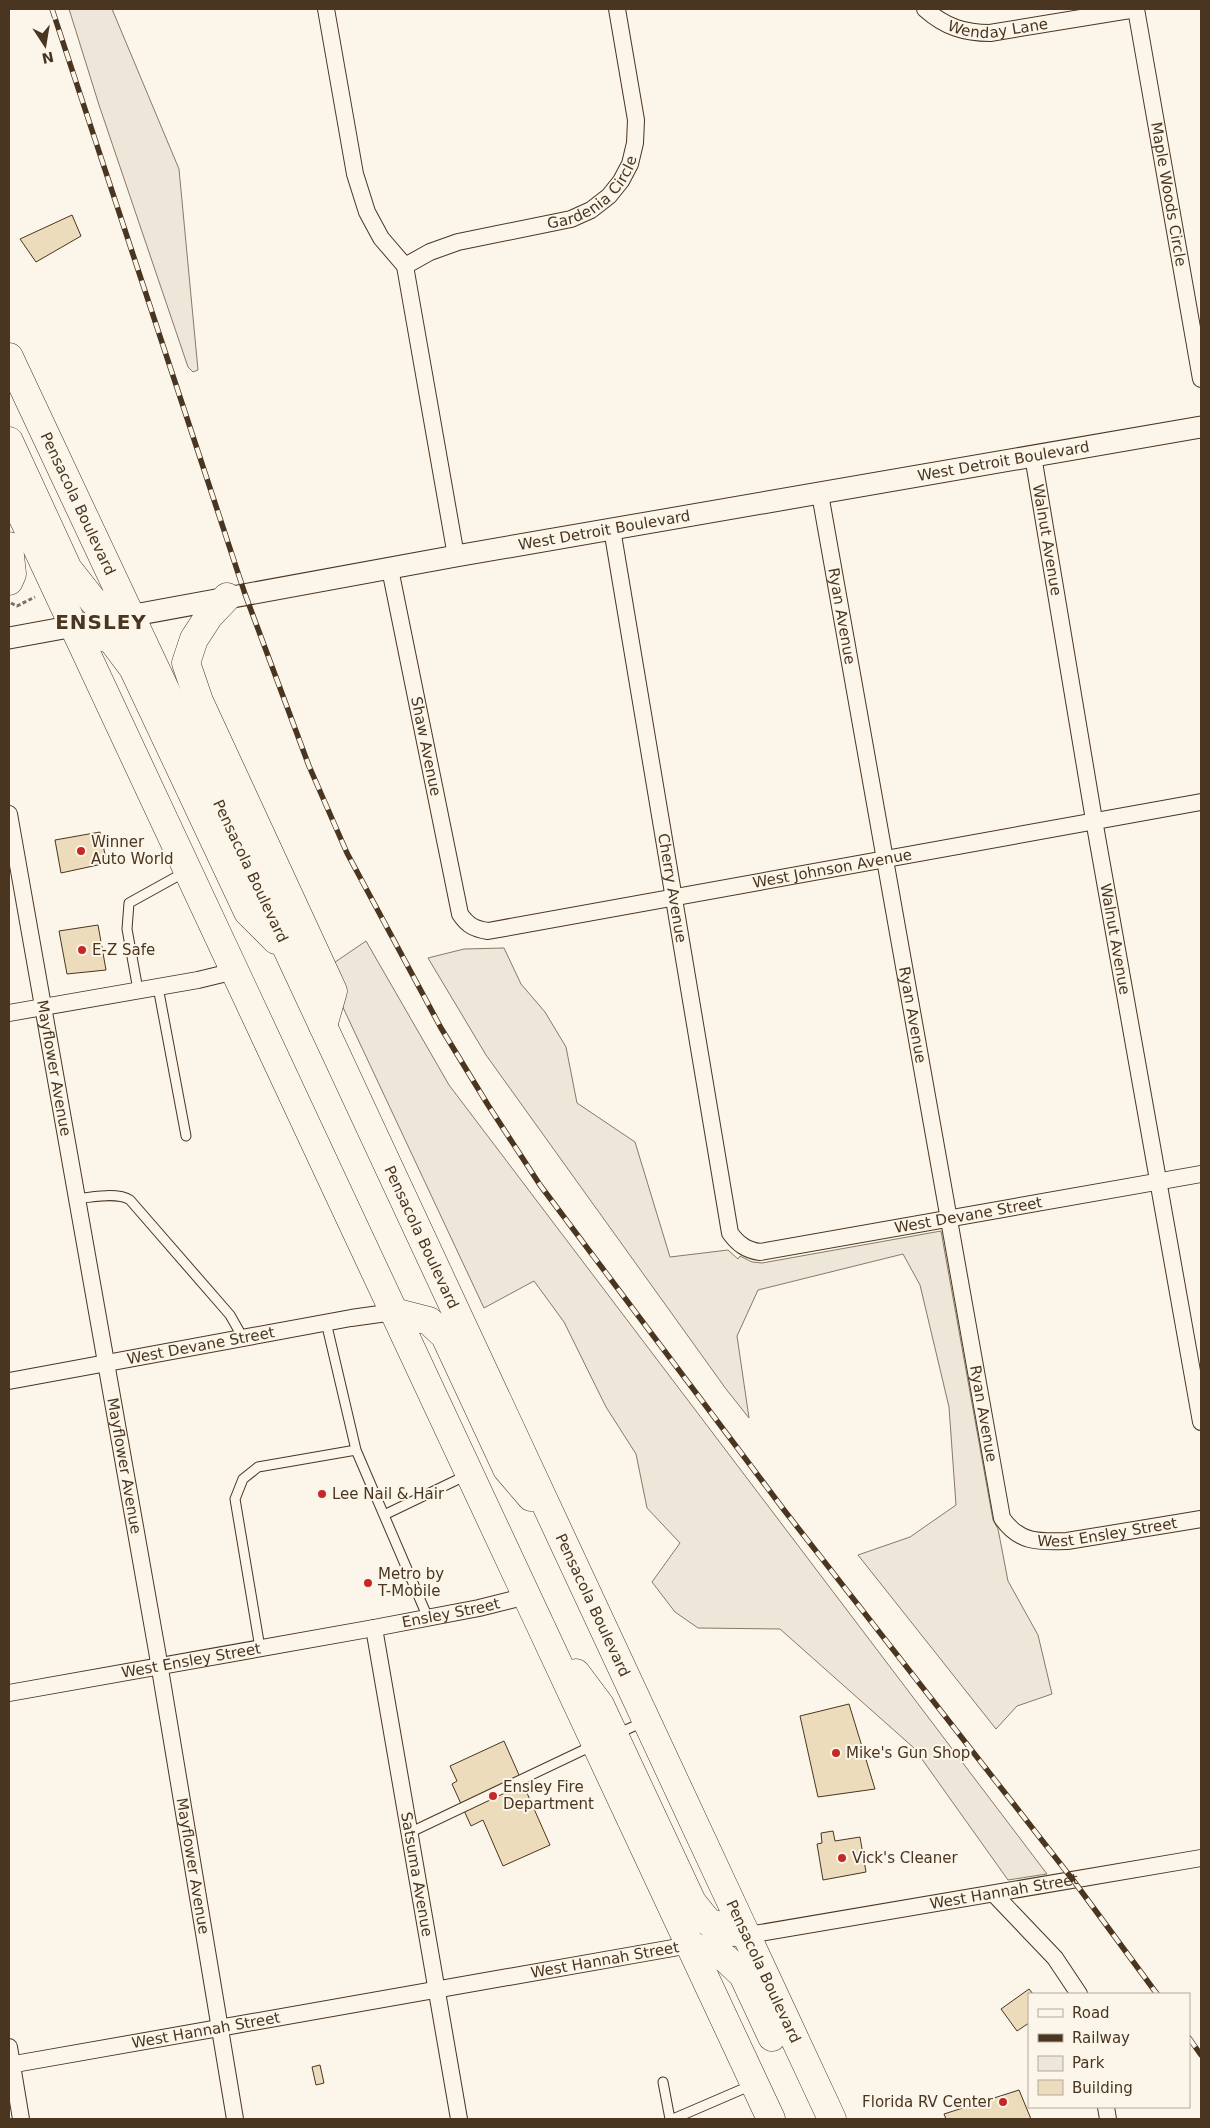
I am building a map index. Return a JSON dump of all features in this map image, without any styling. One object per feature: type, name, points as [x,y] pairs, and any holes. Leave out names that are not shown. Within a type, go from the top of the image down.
[{"type":"highway","name":"Pensacola Boulevard","points":[[9,357],[832,2119]]},
{"type":"highway","points":[[9,440],[68,569],[94,602],[130,616]]},
{"type":"highway","points":[[9,488],[544,1632],[606,1740],[692,1902],[708,1922],[746,1935]]},
{"type":"highway","points":[[9,546],[12,574],[10,592]]},
{"type":"highway","points":[[227,597],[209,616],[194,639],[186,663],[199,701],[333,990],[322,1026]]},
{"type":"highway","points":[[73,626],[112,640],[133,668],[248,912],[289,954]]},
{"type":"highway","points":[[394,1312],[430,1320],[445,1336],[507,1469],[555,1525]]},
{"type":"highway","points":[[606,1740],[690,1945],[771,2119]]},
{"type":"highway","points":[[690,1945],[725,1958],[743,1975],[811,2119]]},
{"type":"street","points":[[326,9],[355,174],[367,212],[381,238],[405,266],[456,556]]},
{"type":"street","name":"Gardenia Circle","points":[[405,266],[430,252],[458,242],[571,219],[592,210],[609,196],[621,181],[630,164],[635,143],[636,120],[617,9]]},
{"type":"street","name":"Wenday Lane","points":[[925,9],[934,17],[952,27],[972,33],[990,33],[1136,9]]},
{"type":"street","name":"Maple Woods Circle","points":[[1136,9],[1201,379]]},
{"type":"street","name":"West Detroit Boulevard","points":[[9,638],[456,556],[1201,427]]},
{"type":"street","name":"Walnut Avenue","points":[[1033,456],[1094,820],[1201,1422]]},
{"type":"street","name":"Ryan Avenue","points":[[820,494],[1002,1518],[1013,1532]]},
{"type":"street","name":"Cherry Avenue","points":[[612,529],[730,1233],[738,1244]]},
{"type":"street","name":"Shaw Avenue","points":[[390,569],[460,914],[466,923]]},
{"type":"street","name":"West Johnson Avenue","points":[[466,923],[476,930],[488,931],[1201,802]]},
{"type":"street","name":"Mayflower Avenue","points":[[9,814],[159,1667],[235,2119]]},
{"type":"street","points":[[9,1013],[158,987],[235,971]]},
{"type":"street","name":"West Devane Street","points":[[738,1244],[752,1251],[760,1252],[1201,1174]]},
{"type":"street","name":"West Devane Street","points":[[9,1381],[326,1322],[394,1312]]},
{"type":"street","name":"West Ensley Street","points":[[1013,1532],[1023,1538],[1045,1541],[1067,1540],[1201,1519]]},
{"type":"street","name":"Ensley Street","points":[[374,1628],[479,1608],[527,1596]]},
{"type":"street","name":"West Ensley Street","points":[[9,1693],[374,1628]]},
{"type":"street","name":"Satsuma Avenue","points":[[374,1628],[459,2119]]},
{"type":"street","name":"West Hannah Street","points":[[10,2065],[746,1935],[1201,1858]]},
{"type":"street","points":[[994,1894],[1055,1958],[1078,1993]]},
{"type":"street","points":[[9,2047],[10,2065],[21,2119]]},
{"type":"lane","points":[[138,990],[127,929],[129,903],[188,870]]},
{"type":"lane","points":[[158,987],[186,1136]]},
{"type":"lane","points":[[76,1199],[100,1196],[130,1200],[230,1315],[243,1338]]},
{"type":"lane","points":[[326,1322],[356,1450],[428,1618]]},
{"type":"lane","points":[[260,1648],[235,1499],[243,1479],[258,1467],[356,1450]]},
{"type":"lane","points":[[384,1515],[470,1473]]},
{"type":"lane","points":[[409,1833],[646,1720]]},
{"type":"lane","points":[[663,2082],[672,2119],[754,2084]]},
{"type":"path","points":[[10,592],[17,606],[35,597]]},
{"type":"green space","points":[[69,9],[112,9],[179,169],[198,370],[193,372],[188,367],[99,105]]},
{"type":"green space","points":[[366,941],[449,1085],[1047,1874],[1008,1880],[914,1748],[780,1629],[698,1628],[675,1612],[652,1582],[680,1543],[647,1508],[636,1454],[606,1407],[564,1322],[534,1281],[484,1308],[325,969]]},
{"type":"green space","points":[[504,948],[521,984],[545,1012],[566,1047],[577,1103],[635,1142],[670,1257],[728,1250],[738,1259],[740,1256],[752,1262],[762,1263],[941,1231],[993,1520],[998,1529],[1008,1581],[1038,1635],[1052,1694],[1017,1706],[996,1729],[858,1555],[910,1537],[956,1505],[949,1407],[920,1285],[903,1254],[758,1290],[737,1336],[749,1418],[726,1389],[486,1055],[428,958],[464,949]]},
{"type":"building","points":[[72,215],[81,236],[36,262],[20,239]]},
{"type":"building","name":"Winner Auto World","points":[[100,832],[107,863],[61,873],[55,840]]},
{"type":"building","name":"E-Z Safe","points":[[98,925],[106,970],[67,974],[59,931]]},
{"type":"building","name":"Mike's Gun Shop","points":[[849,1704],[875,1789],[818,1797],[800,1716]]},
{"type":"building","name":"Ensley Fire Department","points":[[504,1741],[550,1845],[503,1866],[483,1820],[471,1826],[452,1784],[457,1781],[450,1766]]},
{"type":"building","name":"Vick's Cleaner","points":[[833,1831],[835,1841],[860,1837],[866,1872],[823,1880],[817,1844],[822,1843],[821,1833]]},
{"type":"building","points":[[1029,1989],[1032,1993],[1028,1993],[1028,2024],[1017,2031],[1001,2009]]},
{"type":"building","points":[[320,2065],[324,2083],[316,2085],[312,2067]]},
{"type":"building","name":"Florida RV Center","points":[[1019,2090],[1031,2119],[946,2119],[944,2114]]},
{"type":"railway","points":[[52,9],[245,594],[309,766],[347,853],[441,1028],[540,1185],[784,1510],[1073,1880],[1156,1993]]},
{"type":"railway","points":[[1190,2039],[1201,2055]]},
{"type":"place","name":"Winner Auto World","points":[[81,851]]},
{"type":"place","name":"E-Z Safe","points":[[82,950]]},
{"type":"place","name":"Lee Nail & Hair","points":[[322,1494]]},
{"type":"place","name":"Metro by T-Mobile","points":[[368,1583]]},
{"type":"place","name":"Mike's Gun Shop","points":[[836,1753]]},
{"type":"place","name":"Ensley Fire Department","points":[[493,1796]]},
{"type":"place","name":"Vick's Cleaner","points":[[842,1858]]},
{"type":"place","name":"Florida RV Center","points":[[1003,2102]]},
{"type":"district","name":"ENSLEY","points":[[101,622]]}]
